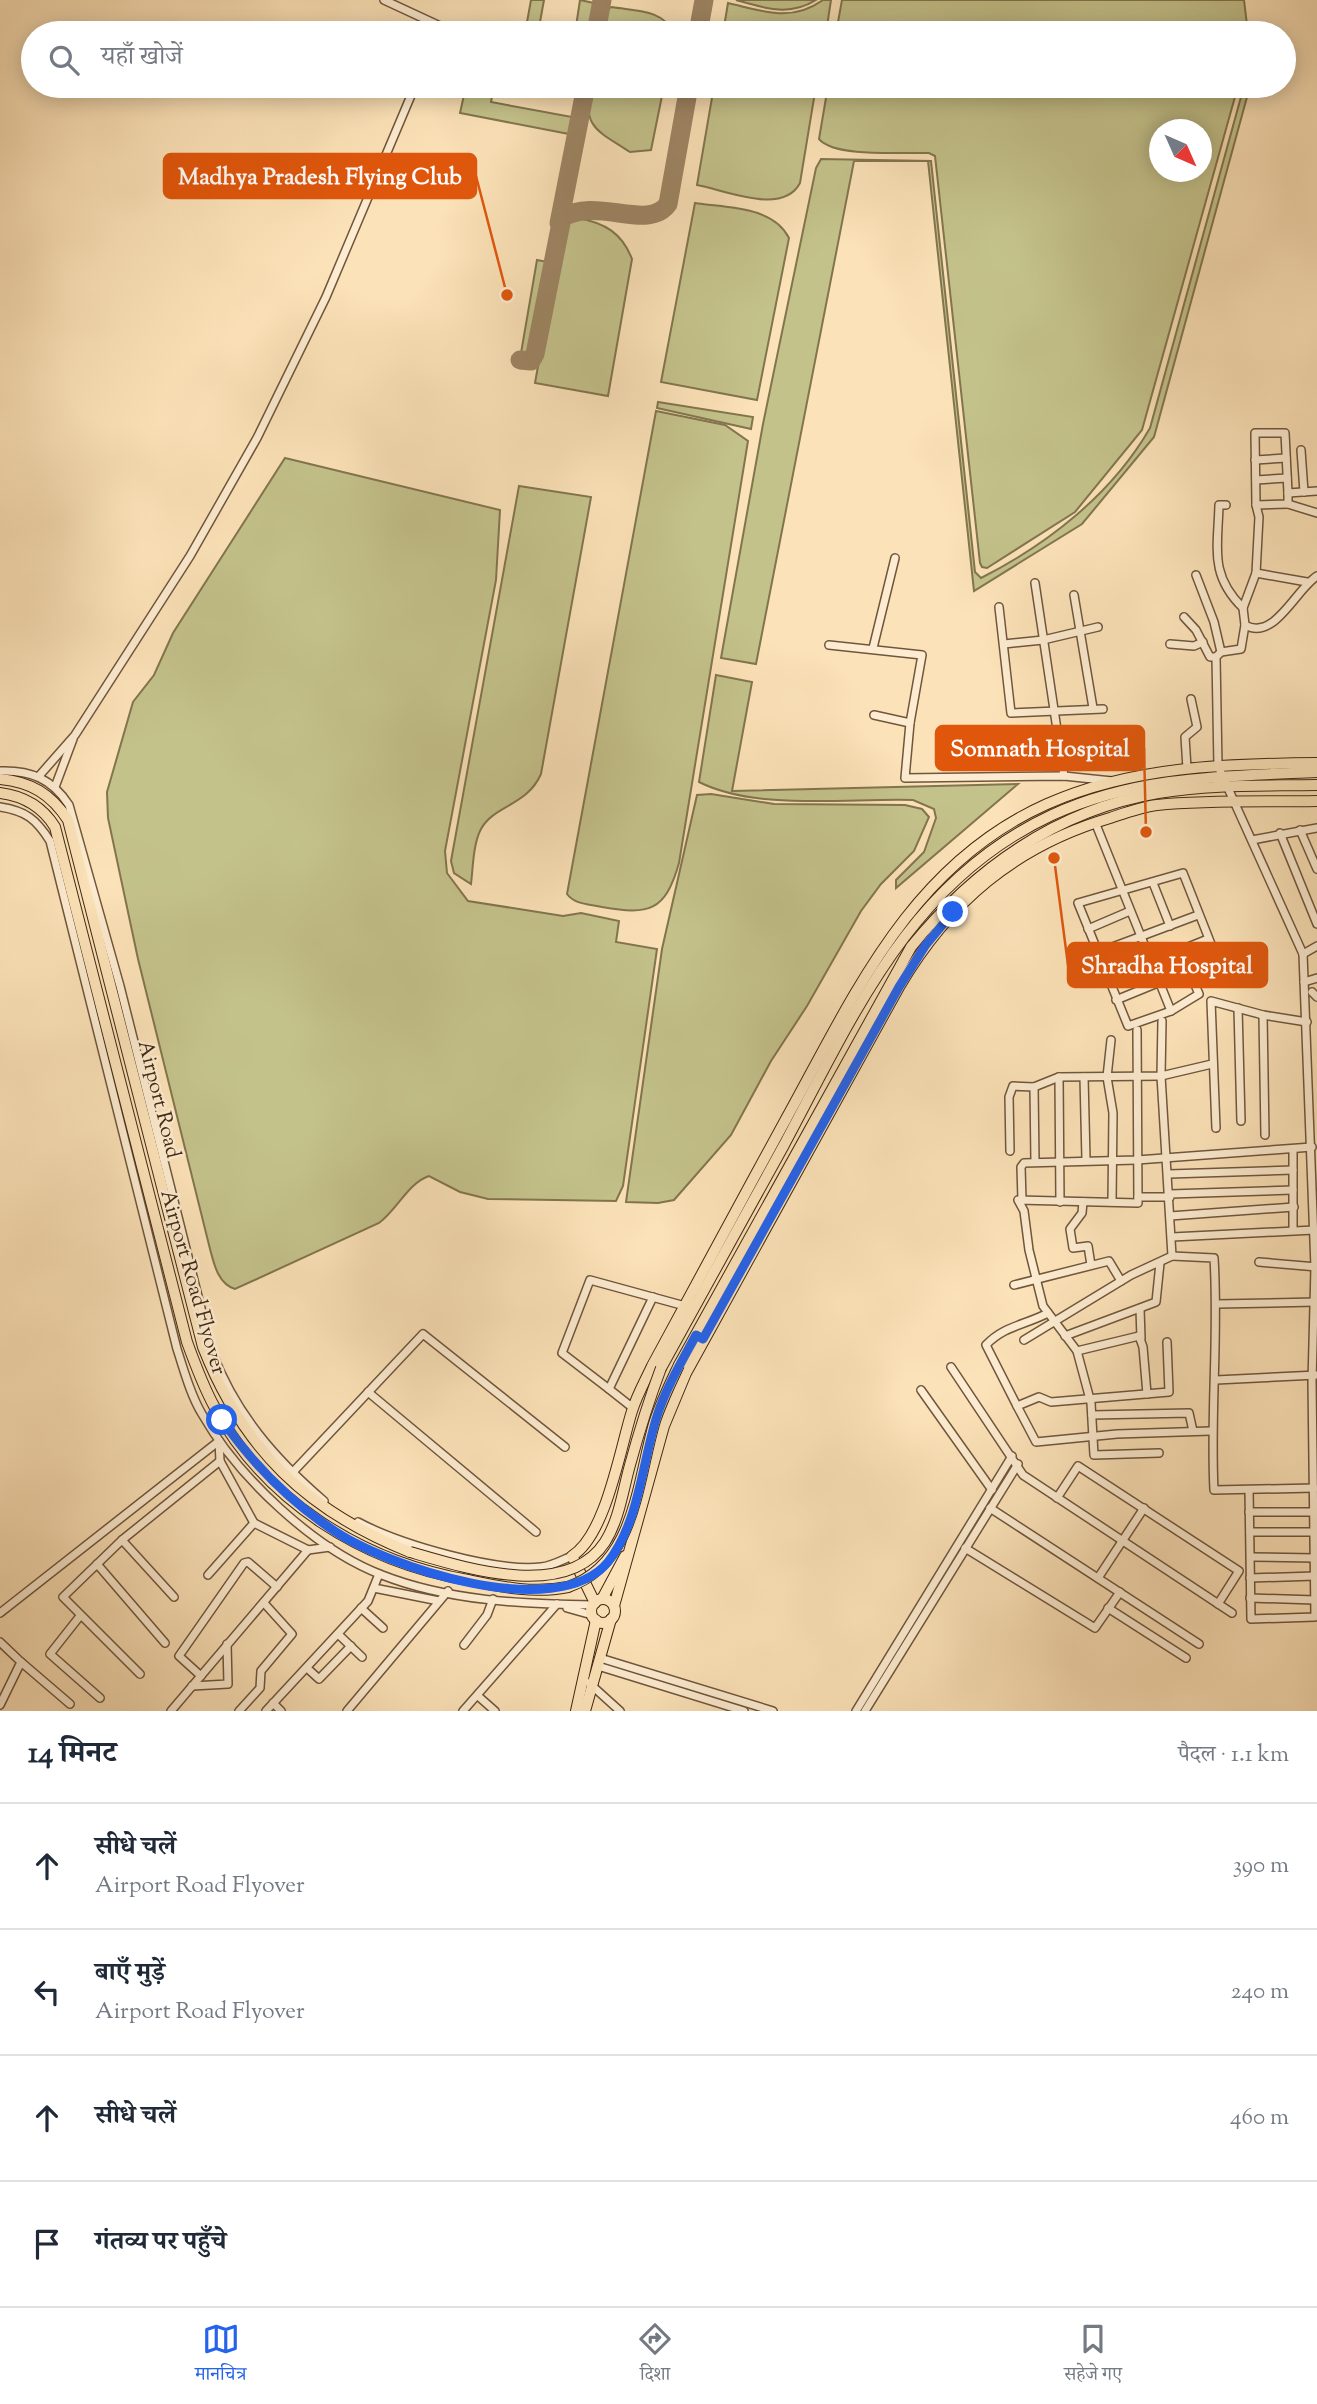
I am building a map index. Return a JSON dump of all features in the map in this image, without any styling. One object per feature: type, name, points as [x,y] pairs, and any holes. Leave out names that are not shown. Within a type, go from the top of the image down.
[{"type":"main road","points":[[258,1442],[267,1457],[316,1503],[382,1541],[430,1558],[522,1576],[556,1575],[584,1564],[609,1534],[646,1408],[686,1309],[847,1028],[895,950],[925,909],[952,880],[1016,835],[1086,802],[1133,787],[1220,771],[1317,763]]},
{"type":"main road","points":[[611,1619],[606,1622],[596,1607],[575,1554],[598,1521],[633,1408],[871,966],[901,920],[956,862],[999,831],[1046,804],[1112,781],[1187,768],[1317,772]]},
{"type":"main road","name":"Airport Road","points":[[0,779],[33,785],[52,799],[68,820],[202,1347],[233,1413],[258,1442]]},
{"type":"main road","points":[[576,1711],[599,1662],[664,1426],[699,1337],[911,947],[954,899],[1008,853],[1071,819],[1136,797],[1227,787],[1317,785]]},
{"type":"main road","name":"Airport Road Flyover","points":[[0,793],[35,804],[55,827],[187,1342],[214,1408],[242,1450],[271,1481],[332,1530],[403,1564],[521,1590],[568,1587],[600,1570],[618,1546],[631,1514],[658,1412],[680,1365],[699,1337]]},
{"type":"main road","points":[[699,1337],[899,987],[939,926],[988,880],[1029,850],[1095,822],[1155,806],[1317,801]]},
{"type":"main road","points":[[585,1711],[596,1607],[613,1573],[629,1550]]},
{"type":"main road","points":[[596,1607],[614,1606]]},
{"type":"street","points":[[384,0],[429,21]]},
{"type":"street","points":[[39,776],[75,735],[190,556],[257,439],[326,297],[410,98]]},
{"type":"street","points":[[1184,617],[1203,642],[1210,657],[1241,649],[1245,625],[1243,608],[1256,573],[1259,517],[1256,505],[1255,433],[1285,433],[1288,504]]},
{"type":"street","points":[[1301,450],[1304,492]]},
{"type":"street","points":[[1255,460],[1286,458]]},
{"type":"street","points":[[1256,480],[1287,478]]},
{"type":"street","points":[[1288,493],[1317,491]]},
{"type":"street","points":[[1256,505],[1288,504],[1317,513]]},
{"type":"street","points":[[1226,505],[1219,505],[1215,558],[1228,593],[1243,608]]},
{"type":"street","points":[[873,648],[895,558]]},
{"type":"street","points":[[1256,573],[1307,582]]},
{"type":"street","points":[[1196,575],[1214,622],[1218,655],[1220,771],[1303,954],[1315,1173],[1315,1617],[1251,1619],[1249,1490]]},
{"type":"street","points":[[1245,625],[1252,629],[1262,628],[1278,619],[1307,582],[1317,576]]},
{"type":"street","points":[[1035,583],[1064,776]]},
{"type":"street","points":[[1073,595],[1093,708]]},
{"type":"street","points":[[999,607],[1011,713],[1103,709]]},
{"type":"street","points":[[1004,644],[1043,640],[1098,627]]},
{"type":"street","points":[[1170,644],[1194,646],[1203,642]]},
{"type":"street","points":[[829,645],[922,655],[910,723],[905,778],[1064,776],[1112,781]]},
{"type":"street","points":[[1187,768],[1185,737],[1197,727],[1191,699]]},
{"type":"street","points":[[874,715],[910,723]]},
{"type":"street","points":[[55,787],[75,735]]},
{"type":"street","points":[[1013,758],[1115,755]]},
{"type":"street","points":[[0,771],[24,771],[39,776],[55,787],[75,817],[212,1352],[237,1407],[258,1442],[292,1474],[340,1512],[420,1548],[527,1567],[548,1566],[575,1554]]},
{"type":"street","points":[[0,807],[25,812],[35,819],[50,841],[177,1349],[200,1412],[219,1441],[281,1507],[330,1547],[379,1574],[447,1591],[518,1604],[596,1607]]},
{"type":"street","points":[[1095,822],[1171,1011]]},
{"type":"street","points":[[1252,840],[1317,828]]},
{"type":"street","points":[[1300,830],[1317,869]]},
{"type":"street","points":[[1280,833],[1317,924]]},
{"type":"street","points":[[1180,951],[1199,994],[1171,1011],[1128,1026],[1078,903],[1183,873],[1226,982]]},
{"type":"street","points":[[1153,883],[1170,926]]},
{"type":"street","points":[[1088,929],[1130,911]]},
{"type":"street","points":[[1099,952],[1198,915]]},
{"type":"street","points":[[1109,979],[1208,939]]},
{"type":"street","points":[[1303,954],[1317,946]]},
{"type":"street","points":[[1304,982],[1317,978]]},
{"type":"street","points":[[1116,1000],[1160,982]]},
{"type":"street","points":[[1216,1128],[1211,1001],[1263,1015],[1307,1022]]},
{"type":"street","points":[[1238,1008],[1241,1121]]},
{"type":"street","points":[[1263,1015],[1265,1135]]},
{"type":"street","points":[[1162,1021],[1161,1076],[1172,1256]]},
{"type":"street","points":[[1137,1030],[1135,1078],[1138,1203],[1018,1200],[1024,1211],[1026,1234],[1044,1306],[1077,1351],[1092,1415],[1094,1455],[1159,1453]]},
{"type":"street","points":[[1111,1040],[1107,1077],[1113,1113],[1112,1202]]},
{"type":"street","points":[[1010,1151],[1009,1097],[1013,1086],[1034,1087],[1059,1077],[1161,1076],[1212,1064]]},
{"type":"street","points":[[1059,1077],[1060,1202]]},
{"type":"street","points":[[1084,1077],[1086,1160]]},
{"type":"street","points":[[1034,1087],[1035,1162]]},
{"type":"street","points":[[1022,1200],[1022,1165],[1035,1162],[1137,1160],[1312,1147]]},
{"type":"street","points":[[1293,1149],[1293,1230]]},
{"type":"street","points":[[1169,1174],[1293,1170]]},
{"type":"street","points":[[1138,1197],[1293,1190]]},
{"type":"street","points":[[1083,1202],[1082,1213],[1070,1229],[1073,1248],[1088,1246],[1091,1265]]},
{"type":"street","points":[[1170,1216],[1294,1207]]},
{"type":"street","points":[[1171,1237],[1314,1230]]},
{"type":"street","points":[[1024,1340],[1121,1281],[1172,1256],[1214,1258],[1217,1304],[1216,1380],[1211,1431],[1214,1490],[1314,1488]]},
{"type":"street","points":[[1014,1285],[1075,1272],[1109,1261],[1121,1281]]},
{"type":"street","points":[[1259,1262],[1316,1267]]},
{"type":"street","points":[[1065,1336],[1156,1302],[1160,1263]]},
{"type":"street","points":[[633,1408],[562,1353],[590,1280],[686,1309]]},
{"type":"street","points":[[609,1389],[653,1297]]},
{"type":"street","points":[[1217,1304],[1316,1302]]},
{"type":"street","points":[[1140,1309],[1147,1394]]},
{"type":"street","points":[[1048,1313],[1027,1324],[999,1331],[986,1345],[987,1353],[1036,1442],[1093,1436],[1211,1431]]},
{"type":"street","points":[[292,1474],[423,1334],[565,1447]]},
{"type":"street","points":[[1077,1351],[1141,1338]]},
{"type":"street","points":[[1017,1406],[1040,1397],[1051,1402],[1088,1396],[1169,1392],[1167,1342]]},
{"type":"street","points":[[951,1367],[1023,1475],[1232,1613]]},
{"type":"street","points":[[1216,1380],[1315,1375]]},
{"type":"street","points":[[921,1390],[992,1490]]},
{"type":"street","points":[[368,1392],[536,1532]]},
{"type":"street","points":[[1092,1415],[1189,1412],[1193,1431]]},
{"type":"street","points":[[219,1441],[220,1461],[254,1523],[308,1550],[330,1547]]},
{"type":"street","points":[[0,1613],[219,1441]]},
{"type":"street","points":[[856,1711],[1012,1456]]},
{"type":"street","points":[[140,1674],[63,1597],[122,1540],[220,1461]]},
{"type":"street","points":[[865,1711],[1017,1464]]},
{"type":"street","points":[[1057,1498],[1078,1466],[1144,1508],[1239,1571],[1218,1604]]},
{"type":"street","points":[[990,1508],[1199,1644]]},
{"type":"street","points":[[1098,1578],[1144,1508]]},
{"type":"street","points":[[1249,1512],[1315,1512]]},
{"type":"street","points":[[208,1575],[254,1523]]},
{"type":"street","points":[[1250,1532],[1315,1532]]},
{"type":"street","points":[[122,1540],[174,1597]]},
{"type":"street","points":[[965,1548],[1094,1628],[1119,1592]]},
{"type":"street","points":[[172,1711],[308,1550]]},
{"type":"street","points":[[1251,1557],[1315,1558]]},
{"type":"street","points":[[201,1676],[179,1656],[244,1563],[248,1562],[277,1587]]},
{"type":"street","points":[[97,1564],[165,1643]]},
{"type":"street","points":[[266,1711],[361,1608],[374,1588],[379,1574]]},
{"type":"street","points":[[1250,1578],[1315,1576]]},
{"type":"street","points":[[374,1588],[439,1601]]},
{"type":"street","points":[[346,1711],[447,1591]]},
{"type":"street","points":[[1250,1598],[1316,1596]]},
{"type":"street","points":[[464,1645],[487,1615],[493,1599]]},
{"type":"street","points":[[239,1711],[260,1688],[261,1671],[292,1634],[264,1603]]},
{"type":"street","points":[[463,1711],[556,1604]]},
{"type":"street","points":[[361,1608],[383,1628]]},
{"type":"street","points":[[1108,1608],[1186,1658]]},
{"type":"street","points":[[80,1616],[50,1654],[100,1698]]},
{"type":"street","points":[[338,1633],[362,1657]]},
{"type":"street","points":[[0,1642],[70,1704]]},
{"type":"street","points":[[192,1686],[228,1684],[226,1644]]},
{"type":"street","points":[[307,1668],[319,1679],[351,1646]]},
{"type":"street","points":[[0,1705],[21,1662]]},
{"type":"street","points":[[599,1662],[744,1711]]},
{"type":"street","points":[[599,1662],[773,1711]]},
{"type":"street","points":[[588,1682],[620,1711]]},
{"type":"street","points":[[478,1696],[495,1711]]},
{"type":"street","points":[[273,1703],[281,1711]]},
{"type":"shaded area","points":[[531,0],[544,0],[540,21],[527,21]]},
{"type":"shaded area","points":[[580,0],[594,3],[592,21],[577,21]]},
{"type":"shaded area","points":[[736,0],[816,0],[786,10]]},
{"type":"shaded area","points":[[823,0],[831,0],[828,21],[725,21],[728,3],[777,13],[811,7]]},
{"type":"shaded area","points":[[842,0],[1244,0],[1247,21],[838,21]]},
{"type":"shaded area","points":[[612,7],[639,11],[656,15],[665,21],[604,21],[606,9]]},
{"type":"shaded area","points":[[463,98],[492,98],[491,102],[572,117],[569,134],[460,113]]},
{"type":"shaded area","points":[[662,98],[651,150],[630,152],[601,133],[591,120],[588,100]]},
{"type":"shaded area","points":[[712,98],[814,98],[800,183],[792,193],[781,198],[753,198],[697,185]]},
{"type":"shaded area","points":[[826,98],[1235,98],[1212,179],[1212,119],[1149,119],[1149,182],[1211,182],[1142,430],[1075,512],[987,568],[980,563],[935,156],[929,153],[854,152],[839,149],[819,139]]},
{"type":"shaded area","points":[[1241,98],[1247,98],[1154,437],[1082,524],[974,591],[928,161],[854,161],[756,664],[721,658],[763,424],[816,168],[821,159],[931,161],[975,572],[981,578],[1030,550],[1076,515],[1117,474],[1150,428]]},
{"type":"shaded area","points":[[695,203],[761,214],[782,228],[789,238],[757,400],[661,382]]},
{"type":"shaded area","points":[[578,218],[604,226],[618,236],[632,259],[608,396],[535,383],[561,236],[569,223]]},
{"type":"shaded area","points":[[537,260],[548,262],[532,347],[525,354],[521,353]]},
{"type":"shaded area","points":[[658,402],[753,417],[751,429],[657,408]]},
{"type":"shaded area","points":[[656,411],[725,425],[748,441],[679,863],[668,892],[661,901],[643,910],[632,910],[583,904],[567,894]]},
{"type":"shaded area","points":[[285,458],[500,510],[496,580],[445,851],[447,873],[468,901],[563,916],[581,913],[619,921],[616,942],[657,949],[623,1186],[616,1201],[488,1199],[460,1192],[429,1176],[415,1184],[379,1223],[235,1289],[224,1283],[215,1267],[210,1249],[138,959],[108,818],[107,792],[133,702],[154,675],[173,633]]},
{"type":"shaded area","points":[[519,486],[591,497],[541,774],[528,793],[494,815],[481,829],[475,849],[471,884],[454,873],[451,861]]},
{"type":"shaded area","points":[[716,675],[752,682],[732,791],[1018,784],[896,888],[896,880],[924,852],[936,818],[934,809],[913,800],[803,801],[748,797],[699,782]]},
{"type":"shaded area","points":[[711,794],[774,804],[905,805],[922,809],[929,817],[914,851],[881,884],[861,911],[807,1006],[771,1061],[731,1135],[674,1200],[658,1203],[626,1202],[662,949],[697,795]]},
{"type":"taxiway","points":[[598,21],[602,0]]},
{"type":"taxiway","points":[[700,21],[704,0]]},
{"type":"taxiway","points":[[559,223],[584,98]]},
{"type":"taxiway","points":[[520,360],[531,361],[535,354],[562,218],[591,210],[648,215],[659,212],[668,204],[687,98]]},
{"type":"place","name":"Madhya Pradesh Flying Club","points":[[507,295]]},
{"type":"place","name":"Somnath Hospital","points":[[1146,832]]},
{"type":"place","name":"Shradha Hospital","points":[[1054,858]]},
{"type":"route","points":[[222,1420],[258,1469],[301,1508],[332,1530],[381,1556],[454,1578],[521,1590],[568,1587],[592,1576],[611,1558],[626,1530],[658,1412],[696,1335],[703,1339],[913,962],[939,926],[953,912]]}]
